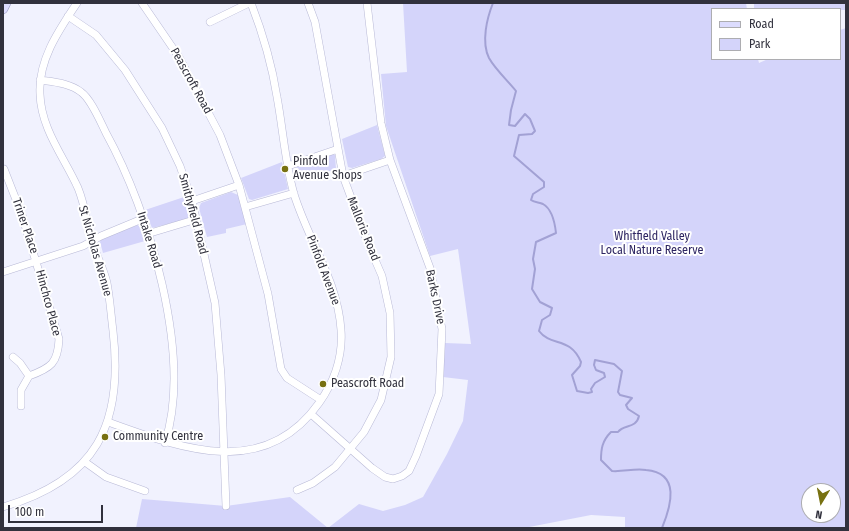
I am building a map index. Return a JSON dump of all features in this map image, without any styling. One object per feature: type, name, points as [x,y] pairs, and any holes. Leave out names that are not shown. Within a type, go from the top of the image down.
[{"type":"main road","points":[[3,9],[6,3]]},
{"type":"street","name":"St Nicholas Avenue","points":[[3,507],[28,500],[53,487],[74,473],[97,445],[108,422],[114,399],[116,366],[115,344],[107,283],[92,241],[78,189],[44,120],[40,101],[40,80],[46,56],[68,16],[77,3]]},
{"type":"street","name":"Peascroft Road","points":[[142,3],[179,57],[208,111],[220,135],[239,184],[268,294],[281,369],[287,378],[321,400]]},
{"type":"street","points":[[210,22],[250,3]]},
{"type":"street","name":"Pinfold Avenue","points":[[108,422],[165,442],[206,451],[244,451],[265,445],[296,429],[311,414],[321,400],[334,376],[340,356],[341,330],[334,291],[304,221],[294,193],[288,166],[270,57],[250,3]]},
{"type":"street","name":"Mallorie Road","points":[[296,490],[313,483],[335,467],[364,432],[381,400],[391,357],[390,313],[382,276],[369,246],[343,176],[315,22],[308,3]]},
{"type":"street","name":"Barks Drive","points":[[311,414],[385,477],[393,479],[402,476],[409,471],[439,394],[442,329],[431,275],[390,160],[381,123],[367,3]]},
{"type":"street","name":"Smithyfield Road","points":[[68,16],[96,35],[125,70],[162,128],[180,166],[192,201],[215,303],[221,376],[226,506]]},
{"type":"street","name":"Intake Road","points":[[40,80],[68,85],[82,92],[94,109],[117,152],[132,186],[158,269],[170,323],[174,374],[171,423],[165,442]]},
{"type":"street","points":[[288,166],[338,149]]},
{"type":"street","points":[[343,176],[390,160]]},
{"type":"street","name":"Triner Place","points":[[4,169],[22,215],[37,261]]},
{"type":"street","points":[[192,201],[239,184]]},
{"type":"street","points":[[245,207],[294,193]]},
{"type":"street","points":[[3,272],[84,246],[101,236],[142,219]]},
{"type":"street","points":[[147,234],[197,219]]},
{"type":"street","name":"Hinchco Place","points":[[29,376],[42,372],[52,365],[58,354],[59,339],[50,312],[37,261]]},
{"type":"street","points":[[13,357],[20,363],[29,376],[21,390],[21,406]]},
{"type":"street","points":[[84,462],[106,477],[145,491]]},
{"type":"green space","name":"Whitfield Valley Local Nature Reserve","points":[[403,3],[746,3],[747,8],[711,8],[711,60],[758,60],[759,63],[766,60],[841,60],[841,30],[846,28],[846,528],[625,528],[625,517],[591,515],[524,528],[328,528],[359,504],[383,511],[405,505],[423,497],[447,454],[463,421],[468,380],[443,377],[445,343],[471,344],[458,249],[430,256],[386,126],[381,74],[407,72]]},
{"type":"green space","points":[[754,3],[845,3],[846,10],[841,10],[841,8],[754,8]]},
{"type":"green space","points":[[377,125],[385,156],[381,159],[352,168],[348,167],[342,139]]},
{"type":"green space","points":[[329,154],[335,155],[336,169],[299,181],[296,168],[298,166]]},
{"type":"green space","points":[[282,162],[288,189],[252,200],[249,199],[241,178]]},
{"type":"green space","points":[[231,192],[238,195],[247,224],[226,229],[226,233],[207,237],[199,208],[201,203]]},
{"type":"green space","points":[[187,196],[193,215],[191,218],[152,228],[145,210]]},
{"type":"green space","points":[[138,225],[145,241],[103,253],[100,242],[101,238]]},
{"type":"green space","points":[[290,497],[328,528],[136,528],[142,499],[226,506]]},
{"type":"waterway","points":[[493,3],[487,23],[485,45],[489,58],[498,71],[516,91],[509,125],[515,126],[525,114],[530,119],[535,131],[532,134],[519,135],[514,156],[544,182],[544,187],[533,194],[531,200],[543,204],[549,209],[556,229],[556,233],[536,242],[533,259],[535,269],[532,289],[540,302],[552,308],[550,315],[542,320],[539,331],[549,339],[571,348],[577,354],[581,362],[580,366],[572,375],[577,391],[588,393],[592,392],[591,389],[595,383],[605,377],[604,373],[596,370],[594,365],[595,360],[614,364],[622,371],[618,392],[620,395],[632,398],[626,405],[628,409],[639,416],[633,425],[623,428],[618,432],[611,432],[608,435],[601,452],[601,460],[612,471],[638,469],[657,472],[665,477],[669,484],[670,501],[662,528]]},
{"type":"place","name":"Pinfold Avenue Shops","points":[[285,169]]},
{"type":"place","name":"Peascroft Road","points":[[323,384]]},
{"type":"place","name":"Community Centre","points":[[105,437]]}]
